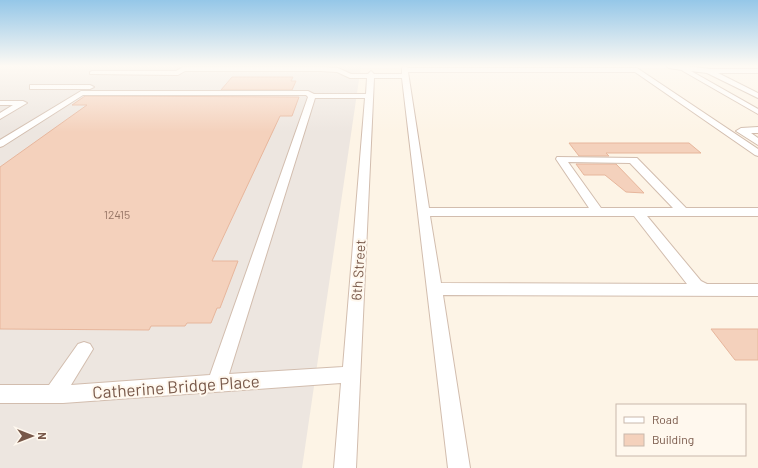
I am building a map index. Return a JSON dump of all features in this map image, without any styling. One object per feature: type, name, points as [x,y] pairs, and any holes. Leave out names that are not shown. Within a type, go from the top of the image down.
[{"type":"street","name":"6th Street","points":[[346,468],[369,88]]},
{"type":"street","points":[[408,88],[459,468]]},
{"type":"street","points":[[663,88],[758,153]]},
{"type":"street","points":[[716,88],[758,112]]},
{"type":"street","points":[[742,88],[758,96]]},
{"type":"street","points":[[0,144],[81,93],[308,93],[312,96],[369,96]]},
{"type":"street","points":[[216,384],[312,96]]},
{"type":"street","points":[[0,103],[23,103],[0,116]]},
{"type":"street","points":[[758,130],[741,131],[758,142]]},
{"type":"street","points":[[597,212],[561,159],[633,160],[683,212]]},
{"type":"street","points":[[424,212],[758,212]]},
{"type":"street","points":[[637,212],[696,285],[705,290]]},
{"type":"street","points":[[435,289],[758,290]]},
{"type":"street","points":[[54,394],[84,349]]},
{"type":"street","name":"Catherine Bridge Place","points":[[0,394],[54,394],[216,384],[327,375],[351,375]]},
{"type":"shaded area","points":[[0,88],[358,88],[302,468],[0,468]]},
{"type":"building","points":[[223,88],[293,88],[292,90],[221,90]]},
{"type":"building","points":[[85,96],[299,97],[292,116],[280,116],[212,261],[238,261],[220,308],[217,308],[211,323],[187,323],[185,326],[151,326],[149,330],[0,329],[0,167],[87,105],[72,105]]},
{"type":"building","points":[[569,143],[689,143],[701,153],[606,153],[609,156],[579,156]]},
{"type":"building","points":[[576,164],[616,164],[644,193],[626,192],[605,175],[584,175]]},
{"type":"building","points":[[711,329],[758,329],[758,360],[735,360]]}]
